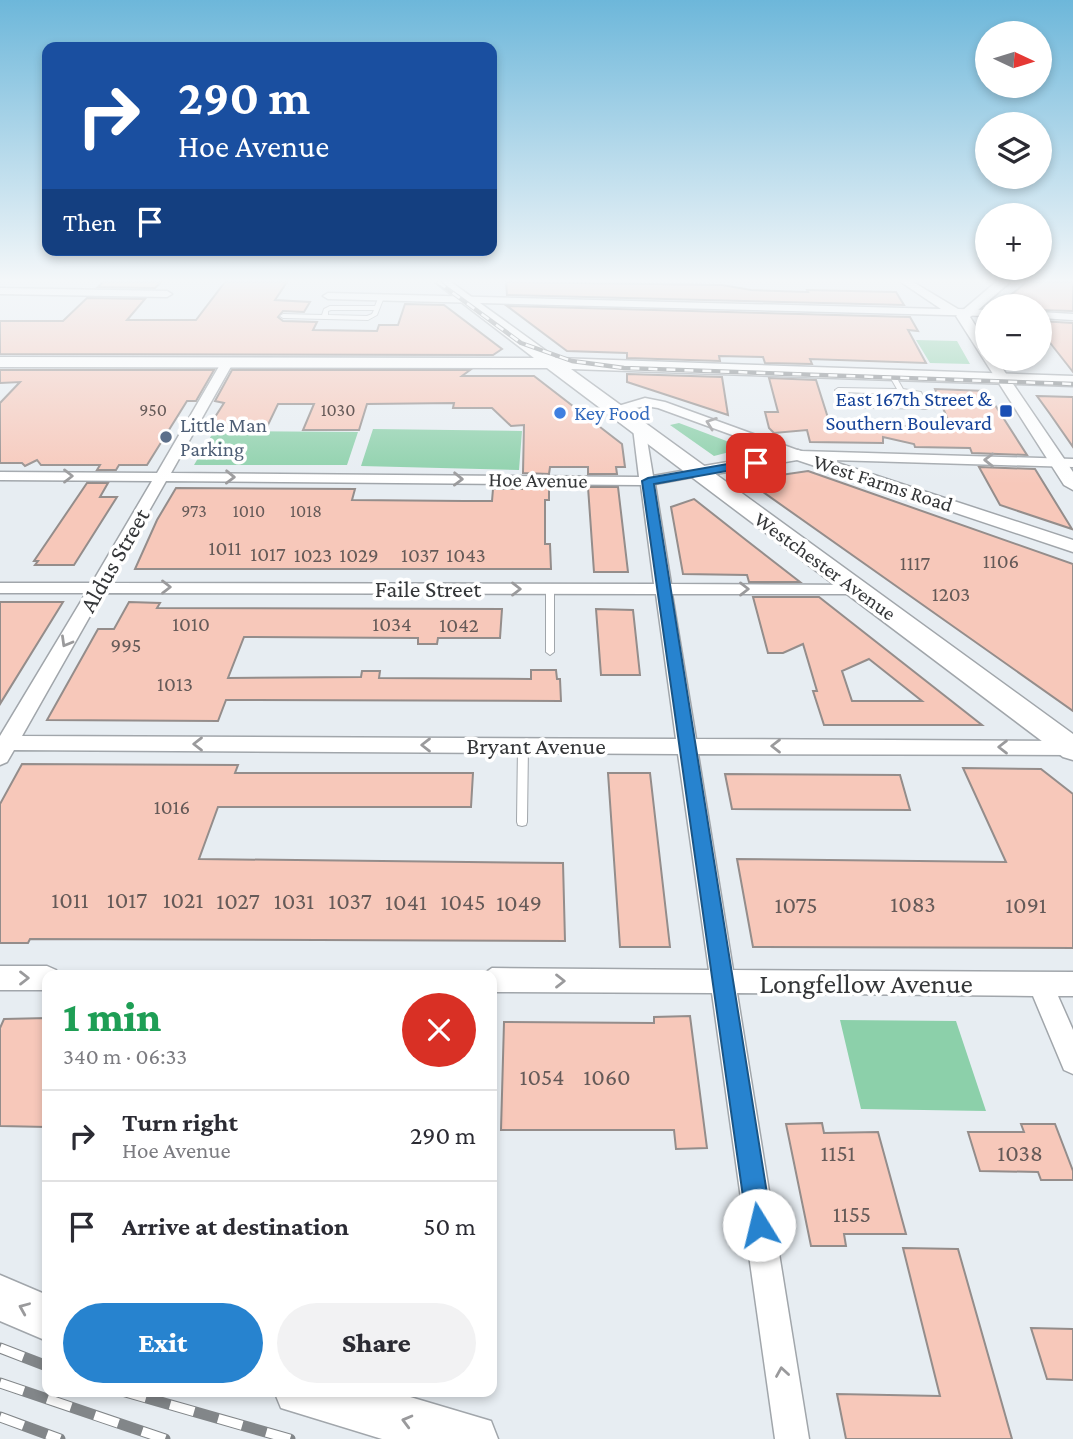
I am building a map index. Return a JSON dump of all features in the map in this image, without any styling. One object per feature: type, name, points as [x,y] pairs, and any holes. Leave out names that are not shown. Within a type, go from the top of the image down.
[{"type":"main road","name":"Westchester Avenue","points":[[533,349],[1073,748]]},
{"type":"main road","points":[[0,362],[552,363],[1073,381]]},
{"type":"main road","points":[[0,1298],[42,1316]]},
{"type":"main road","points":[[320,1397],[473,1439]]},
{"type":"street","name":"Aldus Street","points":[[3,748],[228,363]]},
{"type":"street","points":[[997,371],[1065,462],[1073,485]]},
{"type":"street","name":"West Farms Road","points":[[614,409],[645,402],[661,405],[798,455],[1073,546]]},
{"type":"street","points":[[639,428],[792,1439]]},
{"type":"street","name":"Hoe Avenue","points":[[0,476],[648,481],[798,455],[1065,462]]},
{"type":"street","name":"Faile Street","points":[[0,588],[856,589]]},
{"type":"street","name":"Bryant Avenue","points":[[3,748],[1073,748]]},
{"type":"street","points":[[0,978],[42,978]]},
{"type":"street","name":"Longfellow Avenue","points":[[497,980],[1073,984]]},
{"type":"street","points":[[1041,984],[1073,1061]]},
{"type":"lane","points":[[892,374],[901,391]]},
{"type":"lane","points":[[838,390],[901,391],[919,393],[925,408],[849,405],[844,402],[838,390]]},
{"type":"lane","points":[[550,589],[550,652]]},
{"type":"lane","points":[[522,822],[523,746]]},
{"type":"green space","points":[[922,349],[962,349],[970,364],[930,363]]},
{"type":"green space","points":[[679,423],[745,448],[714,456],[670,425]]},
{"type":"green space","points":[[373,429],[522,431],[519,470],[361,466]]},
{"type":"green space","points":[[214,431],[358,432],[347,465],[194,465]]},
{"type":"green space","points":[[840,1020],[956,1021],[986,1111],[861,1109]]},
{"type":"building","points":[[0,349],[502,349],[493,355],[0,354]]},
{"type":"building","points":[[565,349],[918,349],[926,363],[810,359],[812,364],[765,363],[763,357],[719,356],[720,361],[627,358],[627,353]]},
{"type":"building","points":[[1055,349],[1073,349],[1073,372]]},
{"type":"building","points":[[0,370],[214,370],[196,401],[187,401],[147,465],[119,465],[116,470],[97,470],[100,465],[41,465],[37,460],[25,466],[22,463],[0,463],[0,403],[20,382],[0,383]]},
{"type":"building","points":[[232,370],[470,370],[462,376],[534,376],[622,444],[625,467],[616,467],[617,474],[588,474],[588,467],[550,467],[549,474],[523,473],[524,425],[511,426],[492,408],[453,408],[454,403],[367,404],[359,430],[303,430],[314,404],[278,404],[266,429],[208,428],[224,403],[215,401]]},
{"type":"building","points":[[627,374],[722,377],[728,415],[627,382]]},
{"type":"building","points":[[769,378],[816,380],[829,421],[879,423],[880,426],[951,427],[935,389],[986,391],[1027,455],[972,453],[970,448],[915,447],[914,444],[883,437],[883,443],[810,442],[807,430],[774,433],[769,428],[765,412],[778,412]]},
{"type":"building","points":[[1037,396],[1073,397],[1073,447],[1050,414]]},
{"type":"building","points":[[979,467],[1035,469],[1072,529],[1000,505]]},
{"type":"building","points":[[808,471],[1073,564],[1073,711],[746,480]]},
{"type":"building","points":[[87,483],[108,483],[100,497],[117,497],[74,565],[35,565],[38,561],[34,561]]},
{"type":"building","points":[[549,487],[549,500],[545,500],[545,544],[550,544],[551,569],[135,569],[157,520],[176,488],[355,489],[352,500],[492,501],[493,489]]},
{"type":"building","points":[[588,487],[618,487],[628,572],[594,572]]},
{"type":"building","points":[[694,499],[800,582],[749,582],[747,575],[683,574],[671,507]]},
{"type":"building","points":[[753,597],[819,597],[982,725],[824,725],[813,691],[817,691],[803,644],[783,653],[768,653]],"holes":[[[869,659],[922,701],[852,701],[842,671]]]},
{"type":"building","points":[[0,602],[63,602],[0,704]]},
{"type":"building","points":[[129,602],[160,603],[157,608],[502,609],[500,638],[438,638],[437,644],[418,644],[418,638],[244,637],[228,678],[361,677],[362,671],[380,671],[379,678],[531,679],[531,670],[556,670],[557,679],[560,679],[561,701],[226,700],[218,721],[47,720],[98,629],[114,629]]},
{"type":"building","points":[[596,609],[633,610],[640,675],[601,675]]},
{"type":"building","points":[[22,764],[238,765],[235,773],[473,773],[471,807],[218,807],[199,859],[563,863],[565,941],[30,939],[28,943],[0,943],[0,804]]},
{"type":"building","points":[[963,768],[1041,769],[1073,794],[1073,948],[753,947],[737,859],[1006,862]]},
{"type":"building","points":[[608,773],[650,773],[670,947],[620,947]]},
{"type":"building","points":[[725,774],[900,775],[910,810],[732,809]]},
{"type":"building","points":[[690,1016],[707,1148],[676,1149],[674,1130],[501,1130],[504,1022],[654,1023],[654,1017]]},
{"type":"building","points":[[42,1018],[42,1127],[0,1126],[0,1028],[4,1019]]},
{"type":"building","points":[[822,1123],[824,1133],[878,1132],[906,1234],[844,1234],[846,1246],[811,1246],[786,1124]]},
{"type":"building","points":[[1021,1124],[1055,1124],[1073,1171],[1073,1180],[1041,1180],[1038,1172],[980,1171],[968,1132],[1024,1132]]},
{"type":"building","points":[[903,1248],[958,1249],[1012,1439],[846,1439],[837,1394],[940,1396]]},
{"type":"building","points":[[1031,1328],[1073,1329],[1073,1380],[1047,1379]]},
{"type":"railway","points":[[538,349],[572,361],[624,368],[1073,384]]},
{"type":"railway","points":[[0,1348],[42,1364]]},
{"type":"railway","points":[[0,1383],[165,1439]]},
{"type":"railway","points":[[143,1397],[290,1439]]},
{"type":"railway","points":[[0,1417],[60,1439]]},
{"type":"place","name":"East 167th Street & Southern Boulevard","points":[[1006,411]]},
{"type":"place","name":"Key Food","points":[[560,413]]},
{"type":"place","name":"Little Man Parking","points":[[166,437]]},
{"type":"route","points":[[756,463],[648,481],[759,1225]]}]
